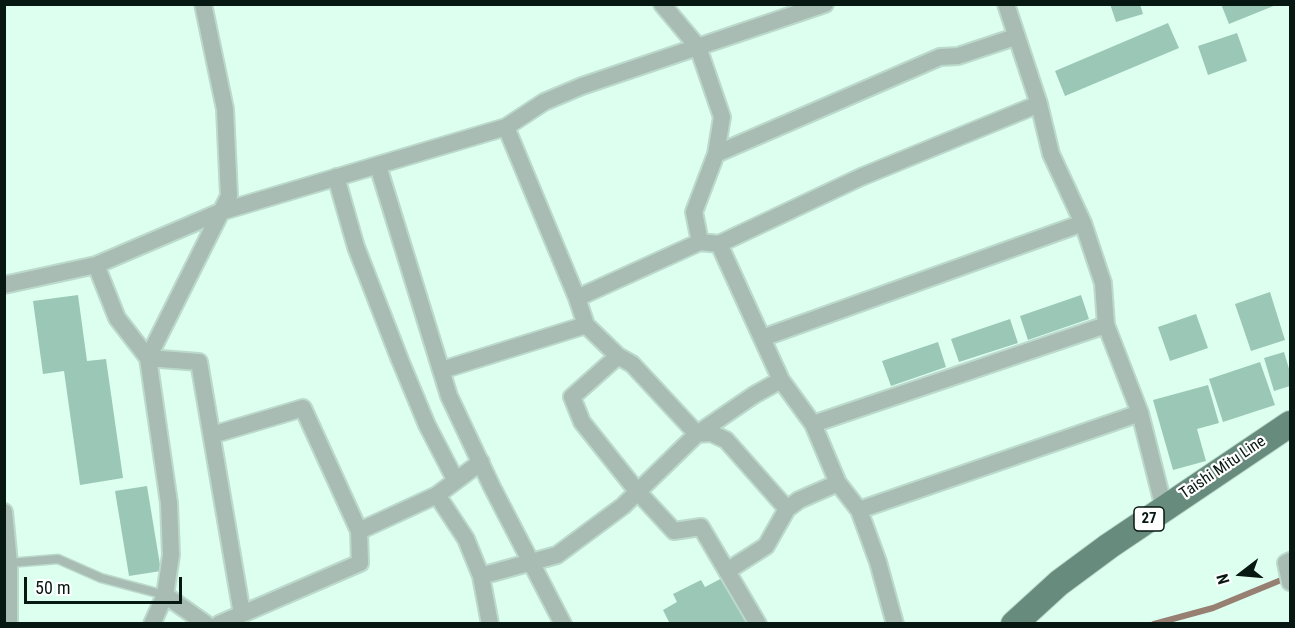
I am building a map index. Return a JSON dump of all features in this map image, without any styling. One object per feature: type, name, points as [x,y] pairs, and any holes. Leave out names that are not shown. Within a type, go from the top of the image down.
[{"type":"main road","name":"Taishi Mitu Line","points":[[1014,624],[1059,583],[1164,508],[1290,424]]},
{"type":"street","points":[[148,358],[229,196],[225,109],[203,4]]},
{"type":"street","points":[[662,4],[699,47],[722,117],[716,154],[694,212],[700,242]]},
{"type":"street","points":[[4,285],[96,265],[220,213],[506,127],[544,102],[573,90],[825,4]]},
{"type":"street","points":[[1005,4],[1039,104],[1051,154],[1083,223],[1103,283],[1106,325],[1140,413],[1164,508]]},
{"type":"street","points":[[716,154],[940,57],[958,56],[1015,37]]},
{"type":"street","points":[[577,298],[700,242],[719,244],[861,177],[1039,104]]},
{"type":"street","points":[[506,127],[586,325],[618,356],[632,363],[697,434]]},
{"type":"street","points":[[378,166],[449,396],[563,624]]},
{"type":"street","points":[[336,177],[356,247],[400,360],[427,425],[456,481]]},
{"type":"street","points":[[762,338],[1083,223]]},
{"type":"street","points":[[719,244],[781,380],[813,424],[838,483],[859,510],[878,562],[895,624]]},
{"type":"street","points":[[96,265],[117,318],[148,358],[169,503],[171,555],[165,595],[152,624]]},
{"type":"street","points":[[442,370],[586,325]]},
{"type":"street","points":[[813,424],[1106,325]]},
{"type":"street","points":[[618,356],[572,397],[582,422],[674,531],[702,527],[758,624]]},
{"type":"street","points":[[148,358],[199,362],[242,614]]},
{"type":"street","points":[[481,576],[557,555],[623,506],[697,434],[754,395],[781,380]]},
{"type":"street","points":[[212,435],[303,408],[359,531],[360,563],[219,624]]},
{"type":"street","points":[[859,510],[1140,413]]},
{"type":"street","points":[[697,434],[711,433],[726,440],[787,509]]},
{"type":"street","points":[[359,531],[437,495],[481,462]]},
{"type":"street","points":[[727,571],[766,546],[787,509],[799,500],[838,483]]},
{"type":"street","points":[[437,495],[466,539],[481,576],[490,624]]},
{"type":"street","points":[[4,512],[9,563],[9,624]]},
{"type":"street","points":[[165,595],[207,624]]},
{"type":"lane","points":[[9,563],[58,559],[101,578],[165,595]]},
{"type":"building","points":[[1110,4],[1140,4],[1143,14],[1116,22]]},
{"type":"building","points":[[1221,4],[1276,4],[1276,5],[1229,24]]},
{"type":"building","points":[[1168,23],[1179,48],[1065,96],[1055,71]]},
{"type":"building","points":[[1237,33],[1247,61],[1208,75],[1198,46]]},
{"type":"building","points":[[1270,292],[1285,340],[1251,351],[1235,304]]},
{"type":"building","points":[[78,295],[87,361],[106,359],[123,478],[80,485],[64,371],[43,374],[33,301]]},
{"type":"building","points":[[1081,295],[1089,319],[1028,340],[1020,316]]},
{"type":"building","points":[[1196,314],[1208,348],[1170,361],[1158,327]]},
{"type":"building","points":[[1010,319],[1018,343],[959,362],[951,339]]},
{"type":"building","points":[[938,342],[946,367],[891,386],[882,361]]},
{"type":"building","points":[[1284,352],[1290,372],[1290,386],[1274,391],[1264,358]]},
{"type":"building","points":[[1260,362],[1275,405],[1223,422],[1209,379]]},
{"type":"building","points":[[1208,385],[1219,423],[1197,429],[1206,461],[1173,470],[1153,400]]},
{"type":"building","points":[[147,486],[161,571],[129,576],[115,491]]},
{"type":"building","points":[[726,576],[751,624],[670,624],[663,610],[677,602],[673,594],[701,580],[705,587]]},
{"type":"waterway","points":[[1154,624],[1213,608],[1286,578]]}]
